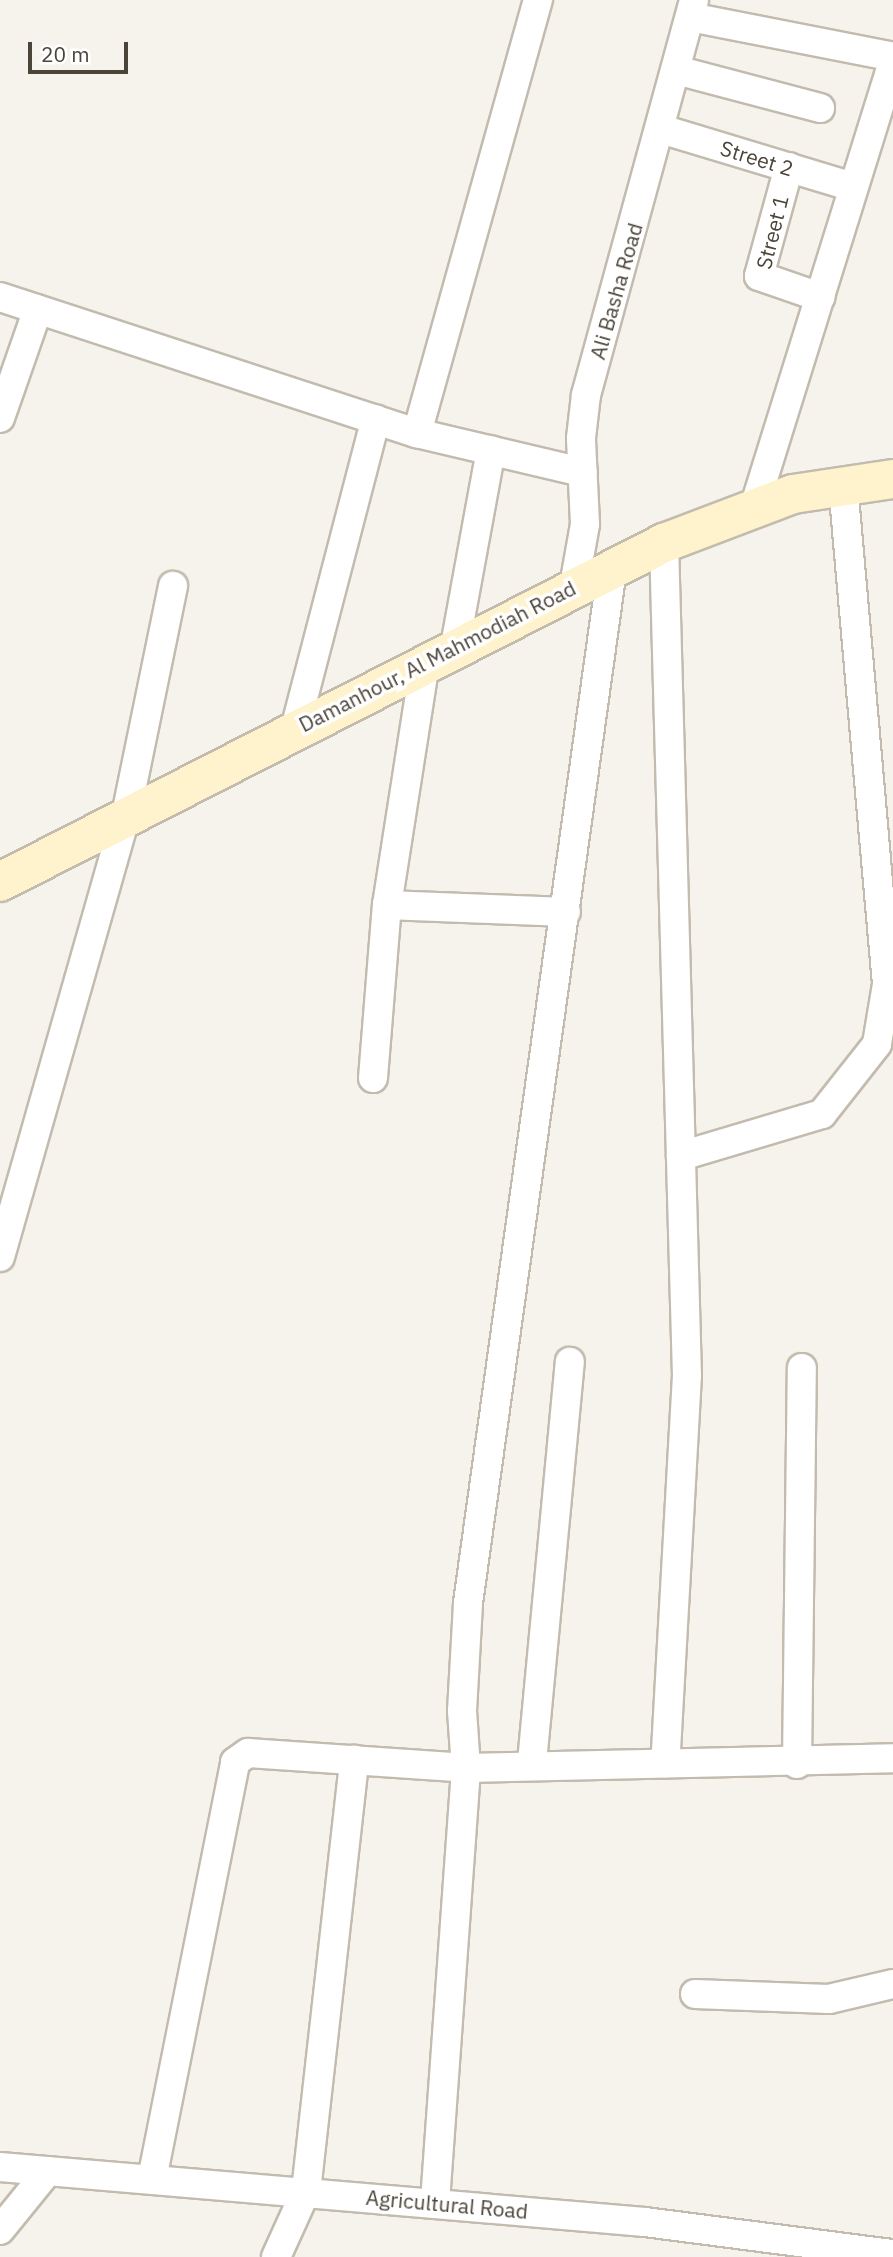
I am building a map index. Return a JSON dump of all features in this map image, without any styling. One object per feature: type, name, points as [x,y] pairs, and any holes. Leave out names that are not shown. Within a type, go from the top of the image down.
[{"type":"main road","name":"Damanhour, Al Mahmodiah Road","points":[[0,882],[440,654],[664,542],[754,508],[843,485],[893,480]]},
{"type":"street","points":[[417,433],[538,0]]},
{"type":"street","points":[[692,8],[893,59],[754,508]]},
{"type":"street","name":"Ali Basha Road","points":[[574,586],[586,524],[582,472],[586,395],[692,8]]},
{"type":"street","points":[[676,70],[820,108]]},
{"type":"street","name":"Street 2","points":[[661,129],[853,187]]},
{"type":"street","name":"Street 1","points":[[789,167],[758,272],[764,280],[820,297]]},
{"type":"street","points":[[0,297],[417,433],[582,472]]},
{"type":"street","points":[[0,418],[38,309]]},
{"type":"street","points":[[295,729],[376,419]]},
{"type":"street","points":[[373,1078],[387,905],[440,654],[491,450]]},
{"type":"street","points":[[681,1156],[822,1114],[877,1044],[887,984],[843,485]]},
{"type":"street","points":[[664,542],[687,1375],[665,1763]]},
{"type":"street","points":[[435,2202],[467,1768],[461,1711],[468,1603],[612,569]]},
{"type":"street","points":[[0,1257],[126,815],[173,586]]},
{"type":"street","points":[[387,905],[566,912]]},
{"type":"street","points":[[532,1762],[570,1362]]},
{"type":"street","points":[[797,1764],[802,1368]]},
{"type":"street","points":[[152,2179],[235,1762],[248,1753],[467,1768],[532,1762],[797,1764],[893,1758]]},
{"type":"street","points":[[276,2257],[306,2190],[354,1760]]},
{"type":"street","points":[[695,1994],[829,1999],[893,1984]]},
{"type":"street","name":"Agricultural Road","points":[[0,2168],[435,2202],[893,2254]]},
{"type":"street","points":[[0,2230],[48,2171]]}]
